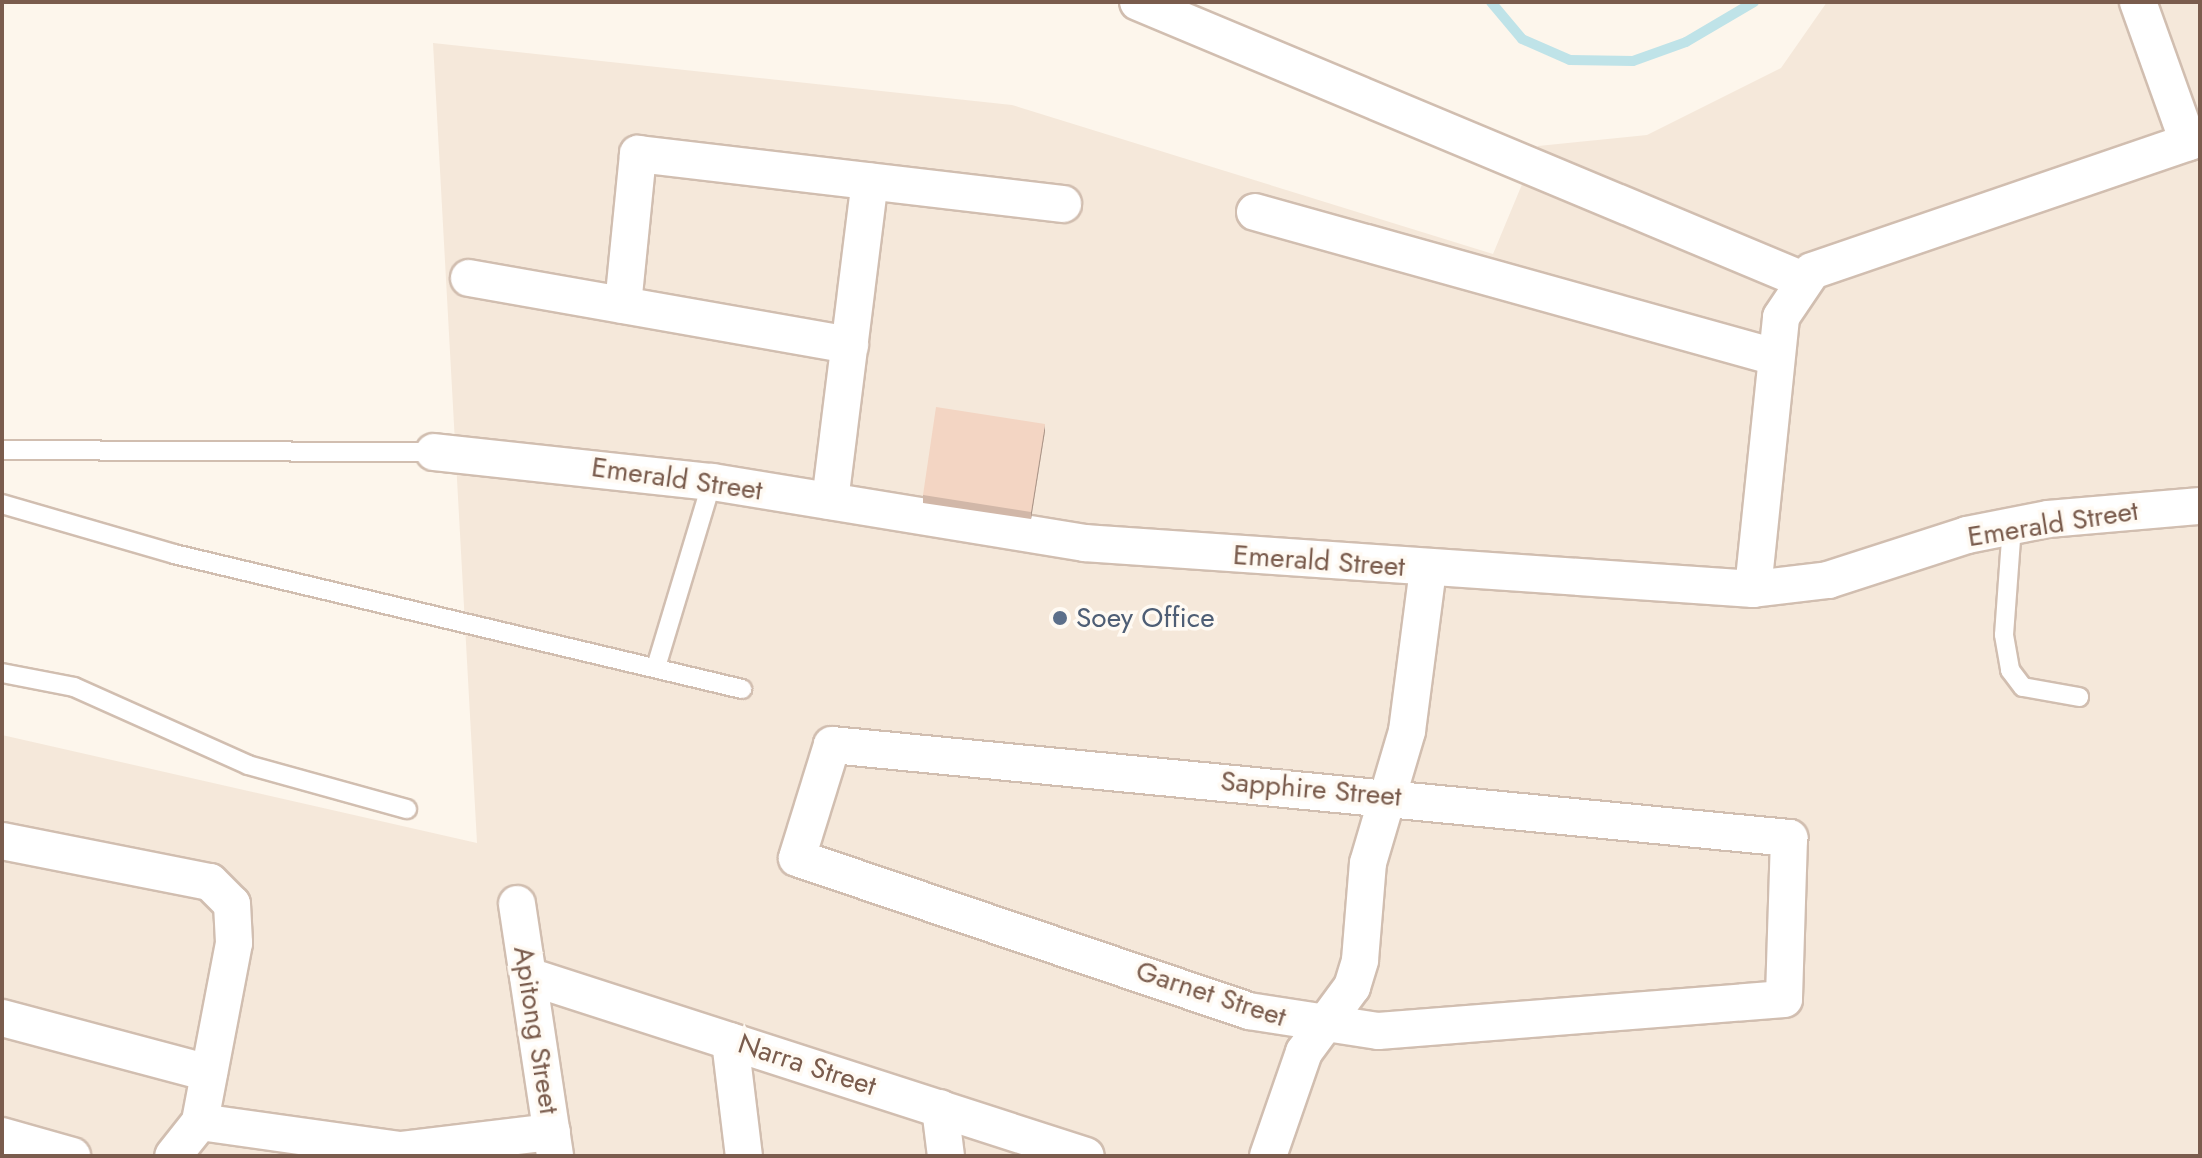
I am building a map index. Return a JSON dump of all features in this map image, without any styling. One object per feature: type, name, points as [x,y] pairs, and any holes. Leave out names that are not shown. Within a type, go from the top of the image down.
[{"type":"street","points":[[1138,2],[1803,280]]},
{"type":"street","points":[[1753,589],[1781,317],[1803,280],[1838,257],[2064,190],[2194,140],[2138,2]]},
{"type":"street","points":[[623,305],[638,154],[1063,204]]},
{"type":"street","points":[[830,501],[870,181]]},
{"type":"street","points":[[1255,212],[1775,357]]},
{"type":"street","points":[[469,278],[850,345]]},
{"type":"street","name":"Emerald Street","points":[[434,452],[712,482],[1084,543],[1753,589],[1828,580],[2012,526],[2200,506]]},
{"type":"street","points":[[1268,1156],[1293,1077],[1356,974],[1368,863],[1407,731],[1428,569]]},
{"type":"street","name":"Sapphire Street","points":[[797,858],[832,745],[1388,796],[1789,838],[1784,999]]},
{"type":"street","points":[[2,841],[223,891],[235,922],[200,1122],[173,1156]]},
{"type":"street","name":"Garnet Street","points":[[797,858],[1249,1011],[1322,1027],[1550,1022],[1784,999]]},
{"type":"street","name":"Apitong Street","points":[[517,904],[554,1144]]},
{"type":"street","name":"Narra Street","points":[[528,976],[1086,1156]]},
{"type":"street","points":[[2,1018],[209,1073]]},
{"type":"street","points":[[730,1041],[744,1156]]},
{"type":"street","points":[[940,1108],[946,1156]]},
{"type":"street","points":[[200,1122],[400,1150],[554,1144]]},
{"type":"street","points":[[2,1136],[72,1156]]},
{"type":"lane","points":[[2,450],[434,452]]},
{"type":"lane","points":[[656,667],[712,482]]},
{"type":"lane","points":[[2,504],[174,554],[742,689]]},
{"type":"lane","points":[[2012,526],[2004,635],[2010,670],[2023,687],[2079,697]]},
{"type":"lane","points":[[2,673],[74,687],[248,765],[407,809]]},
{"type":"shaded area","points":[[1827,2],[2200,2],[2200,1156],[2,1156],[2,735],[477,843],[433,43],[1012,105],[1493,254],[1538,146],[1647,135],[1781,68]]},
{"type":"building","points":[[936,407],[1045,424],[1031,512],[923,495]]},
{"type":"waterway","points":[[1491,2],[1522,39],[1570,60],[1633,61],[1686,42],[1754,2]]},
{"type":"place","name":"Soey Office","points":[[1060,618]]}]
